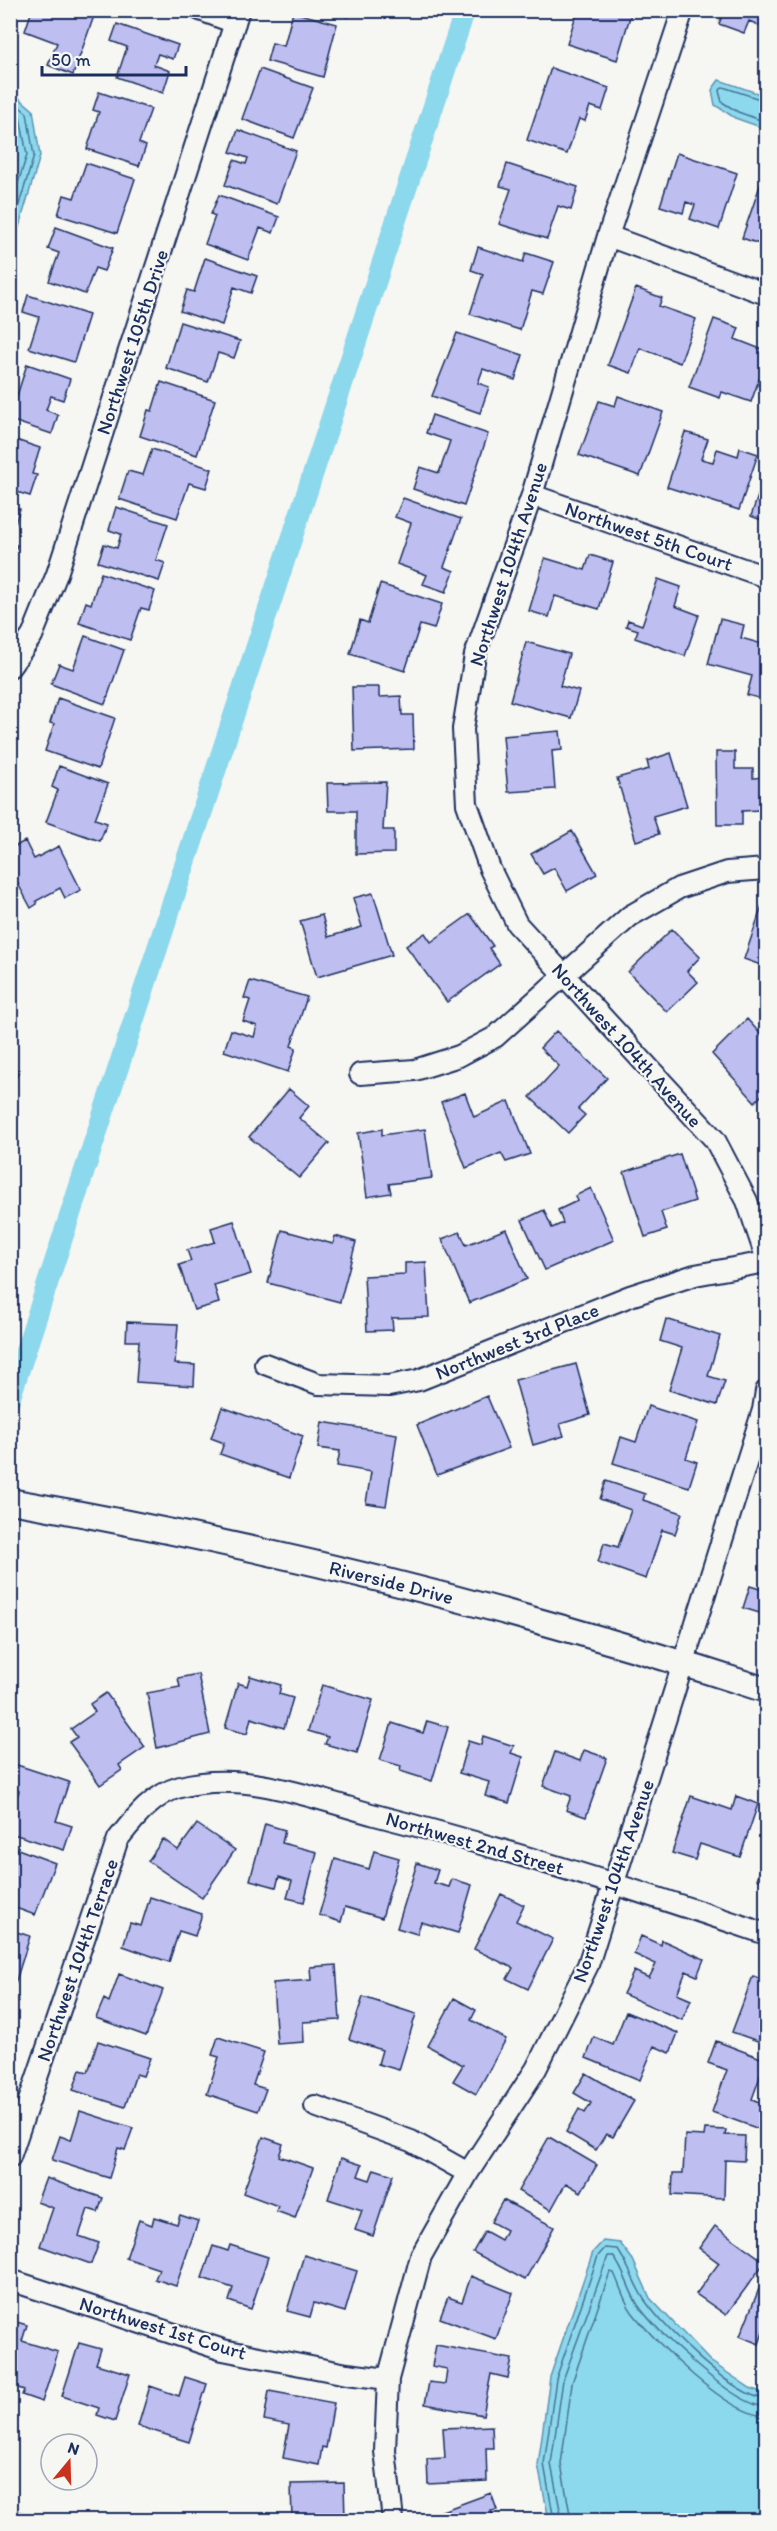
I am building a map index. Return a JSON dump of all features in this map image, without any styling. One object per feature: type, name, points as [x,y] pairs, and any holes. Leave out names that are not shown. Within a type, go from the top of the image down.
[{"type":"street","points":[[200,10],[237,16]]},
{"type":"street","name":"Northwest 104th Avenue","points":[[683,10],[608,236],[532,495],[475,655],[463,729],[467,804],[490,869],[517,924],[715,1140],[747,1201],[766,1257]]},
{"type":"street","name":"Northwest 105th Drive","points":[[10,667],[32,636],[57,574],[237,16]]},
{"type":"street","points":[[608,236],[766,294]]},
{"type":"street","name":"Northwest 5th Court","points":[[532,495],[766,577]]},
{"type":"street","points":[[360,1074],[414,1070],[459,1056],[495,1037],[562,974],[630,916],[679,888],[727,872],[766,869]]},
{"type":"street","name":"Northwest 3rd Place","points":[[265,1364],[318,1384],[350,1387],[399,1384],[419,1380],[630,1296],[695,1275],[766,1262]]},
{"type":"street","name":"Northwest 104th Avenue","points":[[393,2520],[385,2451],[388,2379],[421,2256],[468,2173],[536,2069],[588,1965],[686,1663],[763,1410],[766,1391]]},
{"type":"street","name":"Riverside Drive","points":[[20,1502],[170,1531],[466,1599],[686,1663],[766,1690]]},
{"type":"street","name":"Northwest 2nd Street","points":[[177,1787],[212,1781],[256,1783],[429,1828],[615,1883],[766,1934]]},
{"type":"street","name":"Northwest 104th Terrace","points":[[10,2157],[118,1839],[142,1809],[177,1787]]},
{"type":"street","points":[[315,2106],[411,2140],[468,2173]]},
{"type":"street","name":"Northwest 1st Court","points":[[10,2280],[223,2350],[347,2374],[388,2379]]},
{"type":"green space","points":[[11,2510],[62,2520],[11,2520]]},
{"type":"water","points":[[719,80],[766,96],[766,129],[735,118],[715,105],[712,90]]},
{"type":"water","points":[[11,91],[33,110],[40,156],[11,254]]},
{"type":"water","points":[[603,2241],[620,2243],[633,2260],[650,2298],[710,2361],[750,2388],[766,2394],[766,2520],[549,2520],[538,2465],[550,2377],[593,2252]]},
{"type":"building","points":[[10,10],[17,10],[10,30]]},
{"type":"building","points":[[32,10],[78,10],[94,16],[73,75],[48,65],[57,43],[25,31]]},
{"type":"building","points":[[328,10],[350,10],[348,17]]},
{"type":"building","points":[[560,10],[632,10],[617,60],[567,44],[576,15]]},
{"type":"building","points":[[724,10],[766,10],[766,28],[749,21],[744,33],[719,24]]},
{"type":"building","points":[[293,12],[337,24],[323,77],[267,61],[272,43],[284,46]]},
{"type":"building","points":[[117,24],[178,45],[173,59],[158,54],[154,65],[170,71],[163,93],[117,77],[127,47],[111,41]]},
{"type":"building","points":[[551,68],[609,88],[602,110],[590,106],[585,121],[579,119],[567,154],[527,140]]},
{"type":"building","points":[[260,69],[313,88],[294,138],[242,119]]},
{"type":"building","points":[[99,92],[151,109],[139,143],[146,146],[139,166],[87,149],[99,112],[93,110]]},
{"type":"building","points":[[238,130],[296,151],[277,204],[225,185],[234,160],[246,164],[248,158],[230,152]]},
{"type":"building","points":[[677,153],[737,173],[719,229],[690,219],[695,205],[686,202],[683,213],[660,206]]},
{"type":"building","points":[[86,163],[135,179],[117,233],[58,215],[64,195],[74,198]]},
{"type":"building","points":[[507,164],[578,187],[571,210],[558,206],[547,239],[499,224],[511,189],[500,186]]},
{"type":"building","points":[[766,168],[766,240],[765,246],[742,238]]},
{"type":"building","points":[[219,195],[279,217],[273,233],[260,228],[248,260],[205,244],[215,216],[211,214]]},
{"type":"building","points":[[56,227],[113,248],[104,271],[95,268],[85,294],[49,281],[59,253],[48,249]]},
{"type":"building","points":[[478,247],[523,262],[526,253],[554,262],[543,294],[532,291],[520,330],[470,314],[483,274],[471,270]]},
{"type":"building","points":[[205,258],[257,276],[251,293],[234,287],[222,325],[180,311],[187,290],[194,292]]},
{"type":"building","points":[[636,288],[662,298],[659,306],[696,319],[680,363],[640,348],[631,373],[608,365]]},
{"type":"building","points":[[28,295],[89,315],[74,362],[29,348],[39,317],[23,312]]},
{"type":"building","points":[[714,319],[739,328],[735,339],[766,351],[766,360],[751,402],[722,392],[720,398],[689,387]]},
{"type":"building","points":[[180,322],[240,341],[234,358],[218,353],[208,382],[166,368]]},
{"type":"building","points":[[457,333],[523,355],[515,380],[483,369],[478,383],[489,387],[480,413],[432,396]]},
{"type":"building","points":[[27,364],[70,379],[63,400],[51,396],[46,410],[58,415],[52,434],[10,420],[10,400],[15,402]]},
{"type":"building","points":[[161,382],[215,400],[197,455],[140,436],[148,410],[152,411]]},
{"type":"building","points":[[618,396],[663,412],[640,476],[579,455],[599,401],[615,406]]},
{"type":"building","points":[[432,415],[488,434],[464,506],[413,489],[420,467],[439,473],[450,441],[426,433]]},
{"type":"building","points":[[685,432],[708,439],[701,459],[713,462],[717,449],[738,456],[740,448],[758,454],[739,510],[667,487]]},
{"type":"building","points":[[10,438],[40,448],[32,474],[37,475],[30,496],[10,490]]},
{"type":"building","points":[[152,449],[212,469],[206,488],[189,483],[177,518],[119,499],[128,471],[143,475]]},
{"type":"building","points":[[766,473],[766,522],[751,516]]},
{"type":"building","points":[[403,498],[461,519],[444,567],[454,571],[446,592],[423,584],[427,575],[397,564],[411,523],[395,517]]},
{"type":"building","points":[[10,506],[20,509],[10,537]]},
{"type":"building","points":[[116,507],[168,524],[156,560],[165,563],[159,581],[98,562],[104,544],[117,548],[121,534],[109,530]]},
{"type":"building","points":[[10,544],[17,545],[10,564]]},
{"type":"building","points":[[590,555],[613,562],[599,609],[555,596],[549,617],[529,611],[545,558],[585,570]]},
{"type":"building","points":[[101,573],[155,591],[149,610],[141,608],[130,640],[79,623],[86,602],[91,604]]},
{"type":"building","points":[[658,579],[681,587],[675,606],[699,615],[685,656],[635,638],[638,630],[626,626],[628,620],[642,625]]},
{"type":"building","points":[[380,584],[442,604],[434,629],[420,625],[405,671],[350,654],[360,620],[368,623]]},
{"type":"building","points":[[720,619],[744,625],[741,638],[766,645],[766,700],[747,695],[752,676],[708,664]]},
{"type":"building","points":[[85,636],[124,650],[105,704],[51,684],[59,664],[73,669]]},
{"type":"building","points":[[526,642],[569,654],[560,686],[579,691],[571,718],[510,701]]},
{"type":"building","points":[[352,687],[379,687],[379,697],[401,696],[402,715],[413,715],[414,749],[354,751]]},
{"type":"building","points":[[58,698],[115,718],[98,769],[45,751],[54,724],[50,723]]},
{"type":"building","points":[[560,731],[562,750],[552,751],[555,789],[508,792],[503,736]]},
{"type":"building","points":[[716,752],[735,752],[735,769],[753,769],[753,778],[766,777],[766,822],[760,822],[760,810],[742,811],[742,825],[717,825]]},
{"type":"building","points":[[671,753],[687,806],[653,816],[659,834],[636,841],[617,778],[649,769],[647,761]]},
{"type":"building","points":[[59,766],[108,784],[95,819],[107,823],[100,841],[46,822],[58,790],[52,787]]},
{"type":"building","points":[[386,782],[383,830],[394,830],[394,853],[356,854],[356,811],[328,811],[327,783]]},
{"type":"building","points":[[572,831],[597,874],[567,891],[554,868],[543,874],[531,854]]},
{"type":"building","points":[[25,841],[34,859],[59,846],[81,890],[65,898],[60,888],[36,901],[37,904],[31,908],[10,869],[10,849]]},
{"type":"building","points":[[373,893],[392,955],[317,977],[300,921],[322,915],[328,937],[362,927],[353,898]]},
{"type":"building","points":[[762,906],[766,907],[766,967],[744,959]]},
{"type":"building","points":[[470,914],[493,946],[489,948],[500,964],[447,1002],[406,946],[425,933],[431,942]]},
{"type":"building","points":[[672,929],[700,957],[687,971],[698,982],[667,1012],[628,972]]},
{"type":"building","points":[[10,970],[15,991],[10,992]]},
{"type":"building","points":[[250,981],[307,997],[291,1046],[296,1048],[288,1072],[224,1051],[231,1030],[254,1037],[257,1026],[243,1021],[250,1000],[244,998]]},
{"type":"building","points":[[747,1019],[766,1040],[766,1091],[755,1102],[712,1054]]},
{"type":"building","points":[[556,1031],[607,1078],[578,1109],[585,1115],[568,1133],[530,1097],[559,1066],[540,1048]]},
{"type":"building","points":[[10,1068],[19,1070],[12,1090],[10,1089]]},
{"type":"building","points":[[289,1089],[309,1106],[299,1118],[329,1143],[299,1178],[249,1137]]},
{"type":"building","points":[[465,1093],[474,1117],[509,1101],[530,1154],[506,1162],[501,1153],[466,1168],[441,1102]]},
{"type":"building","points":[[382,1129],[382,1135],[425,1129],[432,1178],[389,1184],[391,1193],[367,1197],[358,1133]]},
{"type":"building","points":[[680,1154],[695,1201],[661,1212],[667,1230],[645,1237],[624,1172]]},
{"type":"building","points":[[591,1188],[614,1240],[545,1270],[522,1220],[544,1210],[552,1228],[563,1223],[558,1210],[577,1201],[575,1196]]},
{"type":"building","points":[[234,1221],[251,1274],[214,1285],[219,1303],[194,1310],[179,1265],[191,1261],[187,1250],[215,1242],[211,1228]]},
{"type":"building","points":[[506,1229],[527,1279],[469,1303],[442,1239],[460,1232],[466,1245]]},
{"type":"building","points":[[282,1230],[333,1244],[335,1236],[356,1242],[340,1302],[268,1283]]},
{"type":"building","points":[[426,1262],[429,1317],[392,1318],[393,1330],[367,1331],[364,1276],[405,1274],[405,1263]]},
{"type":"building","points":[[666,1319],[720,1336],[708,1376],[725,1381],[717,1405],[669,1390],[682,1348],[660,1341]]},
{"type":"building","points":[[127,1322],[178,1324],[175,1364],[195,1365],[194,1386],[136,1382],[139,1341],[126,1341]]},
{"type":"building","points":[[576,1364],[590,1415],[560,1424],[564,1436],[533,1445],[515,1380]]},
{"type":"building","points":[[487,1396],[509,1448],[437,1475],[417,1425]]},
{"type":"building","points":[[648,1406],[698,1422],[686,1458],[697,1462],[689,1487],[613,1463],[621,1437],[636,1442]]},
{"type":"building","points":[[222,1407],[303,1436],[289,1478],[220,1454],[224,1443],[211,1438]]},
{"type":"building","points":[[322,1422],[397,1434],[386,1506],[366,1503],[371,1472],[337,1466],[340,1451],[318,1448]]},
{"type":"building","points":[[606,1481],[645,1494],[643,1500],[682,1513],[675,1534],[662,1530],[646,1579],[598,1562],[604,1543],[618,1547],[631,1510],[600,1499]]},
{"type":"building","points":[[766,1579],[766,1615],[743,1608],[750,1586],[763,1590]]},
{"type":"building","points":[[198,1674],[210,1734],[157,1748],[147,1693],[180,1687],[178,1678]]},
{"type":"building","points":[[250,1676],[281,1685],[279,1694],[293,1698],[284,1728],[251,1718],[247,1734],[225,1728],[238,1683],[247,1686]]},
{"type":"building","points":[[322,1685],[373,1700],[357,1753],[325,1744],[328,1737],[308,1731]]},
{"type":"building","points":[[106,1693],[145,1747],[119,1765],[122,1770],[100,1785],[69,1742],[77,1737],[71,1729],[95,1712],[90,1704]]},
{"type":"building","points":[[427,1721],[448,1727],[432,1781],[400,1771],[401,1766],[380,1760],[392,1723],[423,1733]]},
{"type":"building","points":[[483,1736],[514,1746],[511,1753],[523,1757],[509,1803],[485,1796],[489,1782],[459,1773],[468,1741],[481,1745]]},
{"type":"building","points":[[584,1750],[607,1758],[586,1817],[566,1810],[571,1796],[543,1786],[555,1752],[580,1761]]},
{"type":"building","points":[[14,1764],[69,1782],[56,1821],[72,1826],[64,1850],[10,1833],[10,1818],[19,1791],[10,1788]]},
{"type":"building","points":[[691,1796],[732,1810],[736,1796],[758,1804],[740,1857],[700,1844],[695,1860],[672,1853]]},
{"type":"building","points":[[197,1824],[235,1850],[202,1898],[148,1861],[163,1839],[178,1850]]},
{"type":"building","points":[[265,1824],[285,1830],[282,1843],[317,1852],[304,1902],[287,1898],[292,1881],[279,1877],[276,1887],[250,1880]]},
{"type":"building","points":[[10,1846],[55,1863],[35,1915],[10,1906]]},
{"type":"building","points":[[374,1851],[399,1858],[382,1918],[345,1907],[341,1922],[319,1915],[335,1859],[369,1869]]},
{"type":"building","points":[[766,1855],[766,1882],[757,1879]]},
{"type":"building","points":[[417,1863],[438,1870],[434,1883],[449,1887],[452,1879],[472,1885],[458,1933],[421,1922],[417,1934],[397,1928]]},
{"type":"building","points":[[501,1894],[524,1905],[516,1921],[553,1939],[528,1989],[507,1979],[513,1968],[474,1949]]},
{"type":"building","points":[[150,1897],[202,1914],[195,1936],[179,1931],[169,1962],[123,1946],[130,1923],[141,1926]]},
{"type":"building","points":[[10,1930],[30,1936],[15,1984],[10,1983]]},
{"type":"building","points":[[641,1936],[661,1945],[662,1940],[704,1959],[697,1976],[686,1971],[677,1994],[691,2000],[682,2020],[623,1994],[634,1971],[649,1978],[656,1964],[634,1954]]},
{"type":"building","points":[[336,1965],[340,2020],[303,2022],[304,2042],[277,2044],[273,1983],[311,1980],[310,1967]]},
{"type":"building","points":[[119,1974],[163,1990],[146,2036],[96,2018],[104,1999],[109,2002]]},
{"type":"building","points":[[753,1976],[766,1981],[766,2044],[732,2032]]},
{"type":"building","points":[[363,1997],[416,2014],[399,2070],[378,2064],[382,2050],[349,2039]]},
{"type":"building","points":[[454,1998],[476,2010],[471,2020],[506,2039],[476,2094],[453,2081],[463,2065],[428,2046]]},
{"type":"building","points":[[626,2012],[678,2033],[670,2053],[654,2046],[640,2080],[586,2058],[594,2037],[613,2045]]},
{"type":"building","points":[[218,2037],[264,2052],[253,2085],[266,2089],[258,2111],[207,2094],[219,2057],[212,2055]]},
{"type":"building","points":[[98,2041],[150,2058],[143,2076],[136,2074],[125,2107],[73,2090],[80,2070],[88,2072]]},
{"type":"building","points":[[716,2041],[766,2060],[752,2099],[766,2105],[759,2129],[712,2112],[727,2070],[708,2063]]},
{"type":"building","points":[[586,2073],[634,2101],[613,2137],[606,2134],[596,2150],[566,2132],[579,2109],[585,2113],[591,2103],[574,2093]]},
{"type":"building","points":[[80,2111],[133,2128],[125,2150],[118,2148],[109,2178],[52,2160],[60,2136],[71,2140]]},
{"type":"building","points":[[705,2129],[726,2130],[725,2135],[745,2136],[744,2161],[725,2160],[724,2198],[672,2195],[673,2173],[683,2173],[685,2135],[704,2136]]},
{"type":"building","points":[[263,2137],[283,2144],[279,2156],[313,2168],[295,2218],[276,2211],[278,2206],[243,2193]]},
{"type":"building","points":[[549,2137],[597,2165],[581,2192],[566,2183],[551,2210],[518,2191]]},
{"type":"building","points":[[341,2158],[362,2165],[358,2176],[370,2180],[374,2169],[393,2175],[373,2236],[355,2230],[362,2210],[328,2199]]},
{"type":"building","points":[[46,2178],[103,2198],[98,2212],[88,2209],[79,2236],[99,2243],[91,2264],[40,2246],[53,2208],[37,2202]]},
{"type":"building","points":[[503,2200],[554,2227],[525,2280],[473,2252],[485,2231],[501,2240],[506,2230],[491,2222]]},
{"type":"building","points":[[180,2215],[198,2221],[176,2286],[155,2279],[159,2269],[126,2258],[139,2220],[152,2225],[154,2217],[177,2224]]},
{"type":"building","points":[[715,2226],[765,2262],[726,2315],[696,2294],[719,2263],[699,2248]]},
{"type":"building","points":[[230,2245],[268,2257],[251,2309],[229,2301],[233,2288],[202,2278],[213,2246],[228,2251]]},
{"type":"building","points":[[304,2255],[357,2271],[345,2312],[314,2303],[310,2317],[287,2311]]},
{"type":"building","points":[[471,2276],[513,2293],[496,2339],[440,2318],[448,2297],[462,2302]]},
{"type":"building","points":[[763,2279],[766,2280],[766,2324],[759,2344],[740,2336]]},
{"type":"building","points":[[10,2320],[27,2325],[22,2341],[58,2352],[42,2402],[22,2395],[24,2390],[10,2385]]},
{"type":"building","points":[[79,2343],[101,2349],[96,2364],[130,2374],[115,2421],[97,2415],[99,2408],[62,2396]]},
{"type":"building","points":[[436,2345],[512,2359],[508,2378],[491,2374],[483,2415],[425,2404],[429,2382],[445,2384],[447,2369],[432,2366]]},
{"type":"building","points":[[185,2377],[207,2384],[189,2442],[138,2426],[150,2386],[179,2396]]},
{"type":"building","points":[[269,2391],[334,2403],[326,2448],[322,2447],[319,2465],[283,2458],[289,2425],[264,2420]]},
{"type":"building","points":[[492,2426],[493,2448],[486,2448],[487,2481],[428,2484],[427,2459],[445,2458],[443,2428]]},
{"type":"building","points":[[344,2483],[345,2520],[292,2520],[291,2484]]},
{"type":"building","points":[[491,2493],[497,2510],[491,2511],[495,2520],[436,2520],[434,2514]]},
{"type":"waterway","points":[[10,1398],[465,10]]}]
